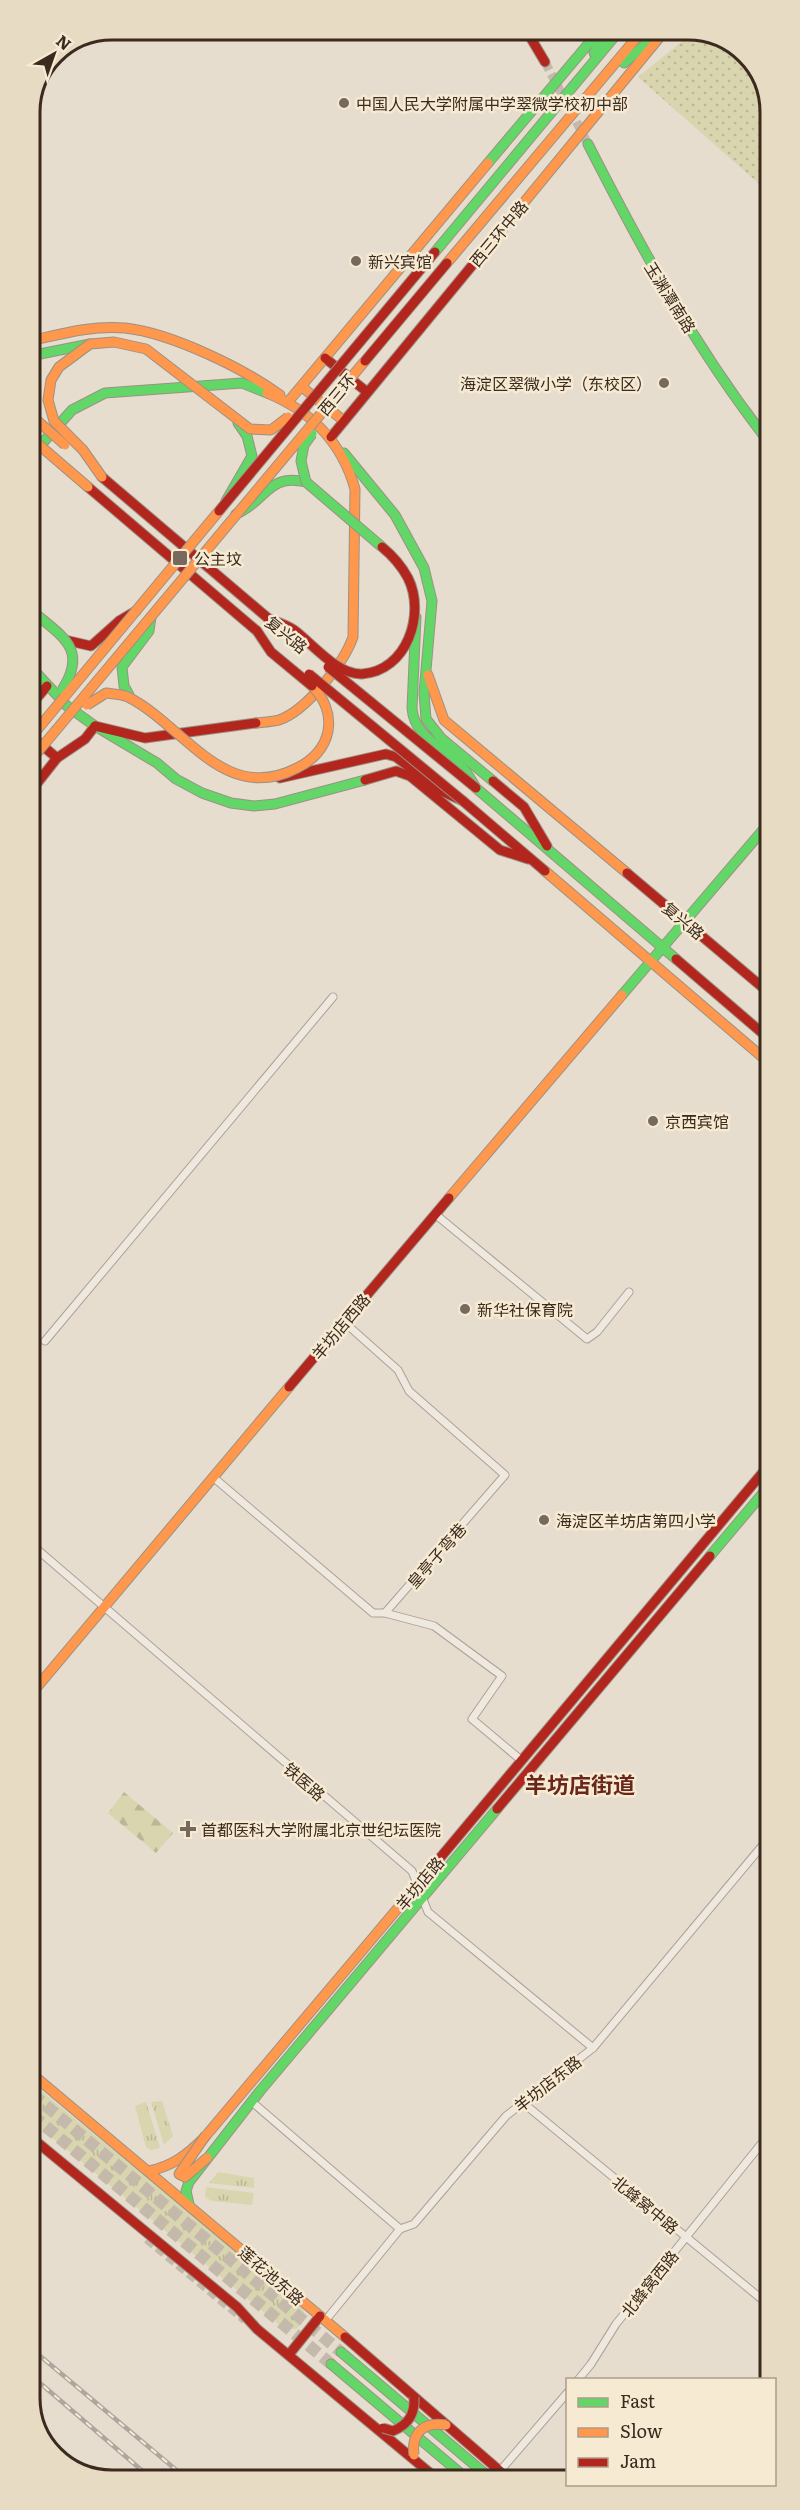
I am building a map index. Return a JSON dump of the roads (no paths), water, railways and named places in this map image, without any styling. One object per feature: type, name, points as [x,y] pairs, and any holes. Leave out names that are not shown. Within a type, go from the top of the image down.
[{"type":"main road","points":[[532,41],[545,62]]},
{"type":"main road","points":[[288,402],[591,41]]},
{"type":"main road","points":[[584,73],[600,41]]},
{"type":"main road","name":"西三环","points":[[41,726],[611,41]]},
{"type":"main road","name":"西三环","points":[[41,748],[634,41]]},
{"type":"main road","points":[[596,88],[651,41]]},
{"type":"main road","name":"西三环中路","points":[[331,437],[655,41]]},
{"type":"main road","name":"玉渊潭南路","points":[[588,144],[641,248],[724,381],[760,430]]},
{"type":"main road","points":[[41,339],[105,326],[152,331],[267,385],[331,437],[351,475],[355,489],[353,638],[347,654],[303,706],[280,720],[145,738],[95,726],[85,739],[57,758],[41,778]]},
{"type":"main road","points":[[41,354],[90,344],[114,342],[146,348],[166,362],[238,423],[249,438],[254,454],[252,461],[232,486],[224,507]]},
{"type":"main road","points":[[90,344],[59,367],[51,380],[48,400],[54,421],[83,450],[102,477]]},
{"type":"main road","points":[[325,358],[367,392]]},
{"type":"main road","points":[[41,444],[71,409],[91,396],[105,393],[230,382],[253,387],[288,402]]},
{"type":"main road","points":[[302,387],[344,421]]},
{"type":"main road","points":[[238,423],[257,432],[276,430],[300,403],[313,399]]},
{"type":"main road","points":[[306,482],[301,461],[304,445],[323,419],[325,407]]},
{"type":"main road","name":"复兴路","points":[[41,424],[269,619],[548,848],[760,1031]]},
{"type":"main road","name":"复兴路","points":[[331,437],[393,513],[417,550],[431,598],[424,712],[431,728],[515,797],[548,848]]},
{"type":"main road","name":"复兴路","points":[[41,447],[257,631],[464,801],[760,1055]]},
{"type":"main road","points":[[41,456],[57,470],[88,487]]},
{"type":"main road","points":[[236,514],[248,511],[277,481],[297,478],[306,482],[396,559],[409,580],[416,616],[413,720],[422,733],[462,767],[476,788]]},
{"type":"main road","points":[[65,640],[83,647],[94,646],[120,620],[139,609]]},
{"type":"main road","points":[[269,619],[292,628],[341,668],[362,674],[381,669],[397,658],[406,643],[416,616]]},
{"type":"main road","points":[[129,695],[122,677],[122,667],[148,631],[151,617]]},
{"type":"main road","points":[[41,619],[65,640],[72,652],[74,671],[62,688],[59,705]]},
{"type":"main road","points":[[257,631],[271,652],[320,695],[328,714],[325,740],[316,754],[299,767],[273,779]]},
{"type":"main road","name":"复兴路","points":[[427,672],[444,720],[760,985]]},
{"type":"main road","points":[[41,676],[47,686],[41,693]]},
{"type":"main road","name":"复兴路","points":[[41,679],[67,706],[95,726],[157,763],[176,779],[202,793],[231,803],[254,806],[274,804],[396,771],[410,776],[500,850],[533,861]]},
{"type":"main road","points":[[69,715],[84,708],[99,693],[113,692],[129,695],[221,770],[245,778],[273,779],[386,754],[396,757],[441,790],[464,801]]},
{"type":"main road","points":[[41,745],[57,758]]},
{"type":"main road","name":"羊坊店西路","points":[[41,1682],[435,1214],[760,833]]},
{"type":"main road","name":"羊坊店路","points":[[154,2171],[176,2163],[206,2135],[250,2085],[760,1476]]},
{"type":"main road","name":"羊坊店路","points":[[188,2200],[189,2181],[252,2102],[760,1497]]},
{"type":"main road","name":"莲花池东路","points":[[41,2083],[154,2171],[498,2470]]},
{"type":"main road","points":[[206,2135],[179,2174],[185,2177],[207,2158]]},
{"type":"main road","points":[[41,2145],[433,2470]]},
{"type":"main road","points":[[237,2307],[257,2329],[426,2470]]},
{"type":"main road","points":[[291,2352],[323,2319]]},
{"type":"main road","points":[[341,2352],[480,2470]]},
{"type":"main road","points":[[331,2364],[456,2470]]},
{"type":"main road","points":[[382,2428],[393,2431],[410,2421],[416,2409],[414,2397]]},
{"type":"main road","points":[[414,2455],[413,2440],[419,2429],[435,2422],[446,2425]]},
{"type":"street","points":[[45,1341],[333,997]]},
{"type":"street","points":[[435,1214],[587,1339],[597,1332],[629,1292]]},
{"type":"street","name":"皇亭子弯巷","points":[[344,1322],[399,1370],[409,1391],[505,1475],[385,1613]]},
{"type":"street","points":[[213,1477],[373,1613],[385,1613],[434,1626],[502,1676],[472,1719],[521,1760]]},
{"type":"street","name":"铁医路","points":[[41,1553],[412,1871],[428,1912],[592,2048]]},
{"type":"street","name":"羊坊店东路","points":[[323,2319],[400,2229],[414,2224],[506,2116],[592,2048],[760,1850]]},
{"type":"street","points":[[252,2102],[400,2229]]},
{"type":"street","name":"北蜂窝中路","points":[[522,2102],[760,2298]]},
{"type":"street","name":"北蜂窝西路","points":[[579,2378],[591,2364],[616,2324],[760,2146]]},
{"type":"street","points":[[508,2470],[566,2393]]},
{"type":"tunnel","points":[[545,62],[588,144]]},
{"type":"tunnel","points":[[41,2102],[341,2352]]},
{"type":"tunnel","points":[[41,2122],[331,2364]]},
{"type":"tunnel","points":[[147,2239],[245,2320]]},
{"type":"railway","points":[[41,2357],[175,2469]]},
{"type":"railway","points":[[41,2384],[140,2469]]},
{"type":"place","name":"中国人民大学附属中学翠微学校初中部","points":[[344,103]]},
{"type":"place","name":"新兴宾馆","points":[[356,261]]},
{"type":"place","name":"海淀区翠微小学（东校区）","points":[[664,383]]},
{"type":"place","name":"公主坟","points":[[180,558]]},
{"type":"place","name":"京西宾馆","points":[[653,1121]]},
{"type":"place","name":"新华社保育院","points":[[465,1309]]},
{"type":"place","name":"海淀区羊坊店第四小学","points":[[544,1520]]},
{"type":"place","name":"首都医科大学附属北京世纪坛医院","points":[[188,1829]]},
{"type":"district","name":"羊坊店街道","points":[[580,1783]]}]
